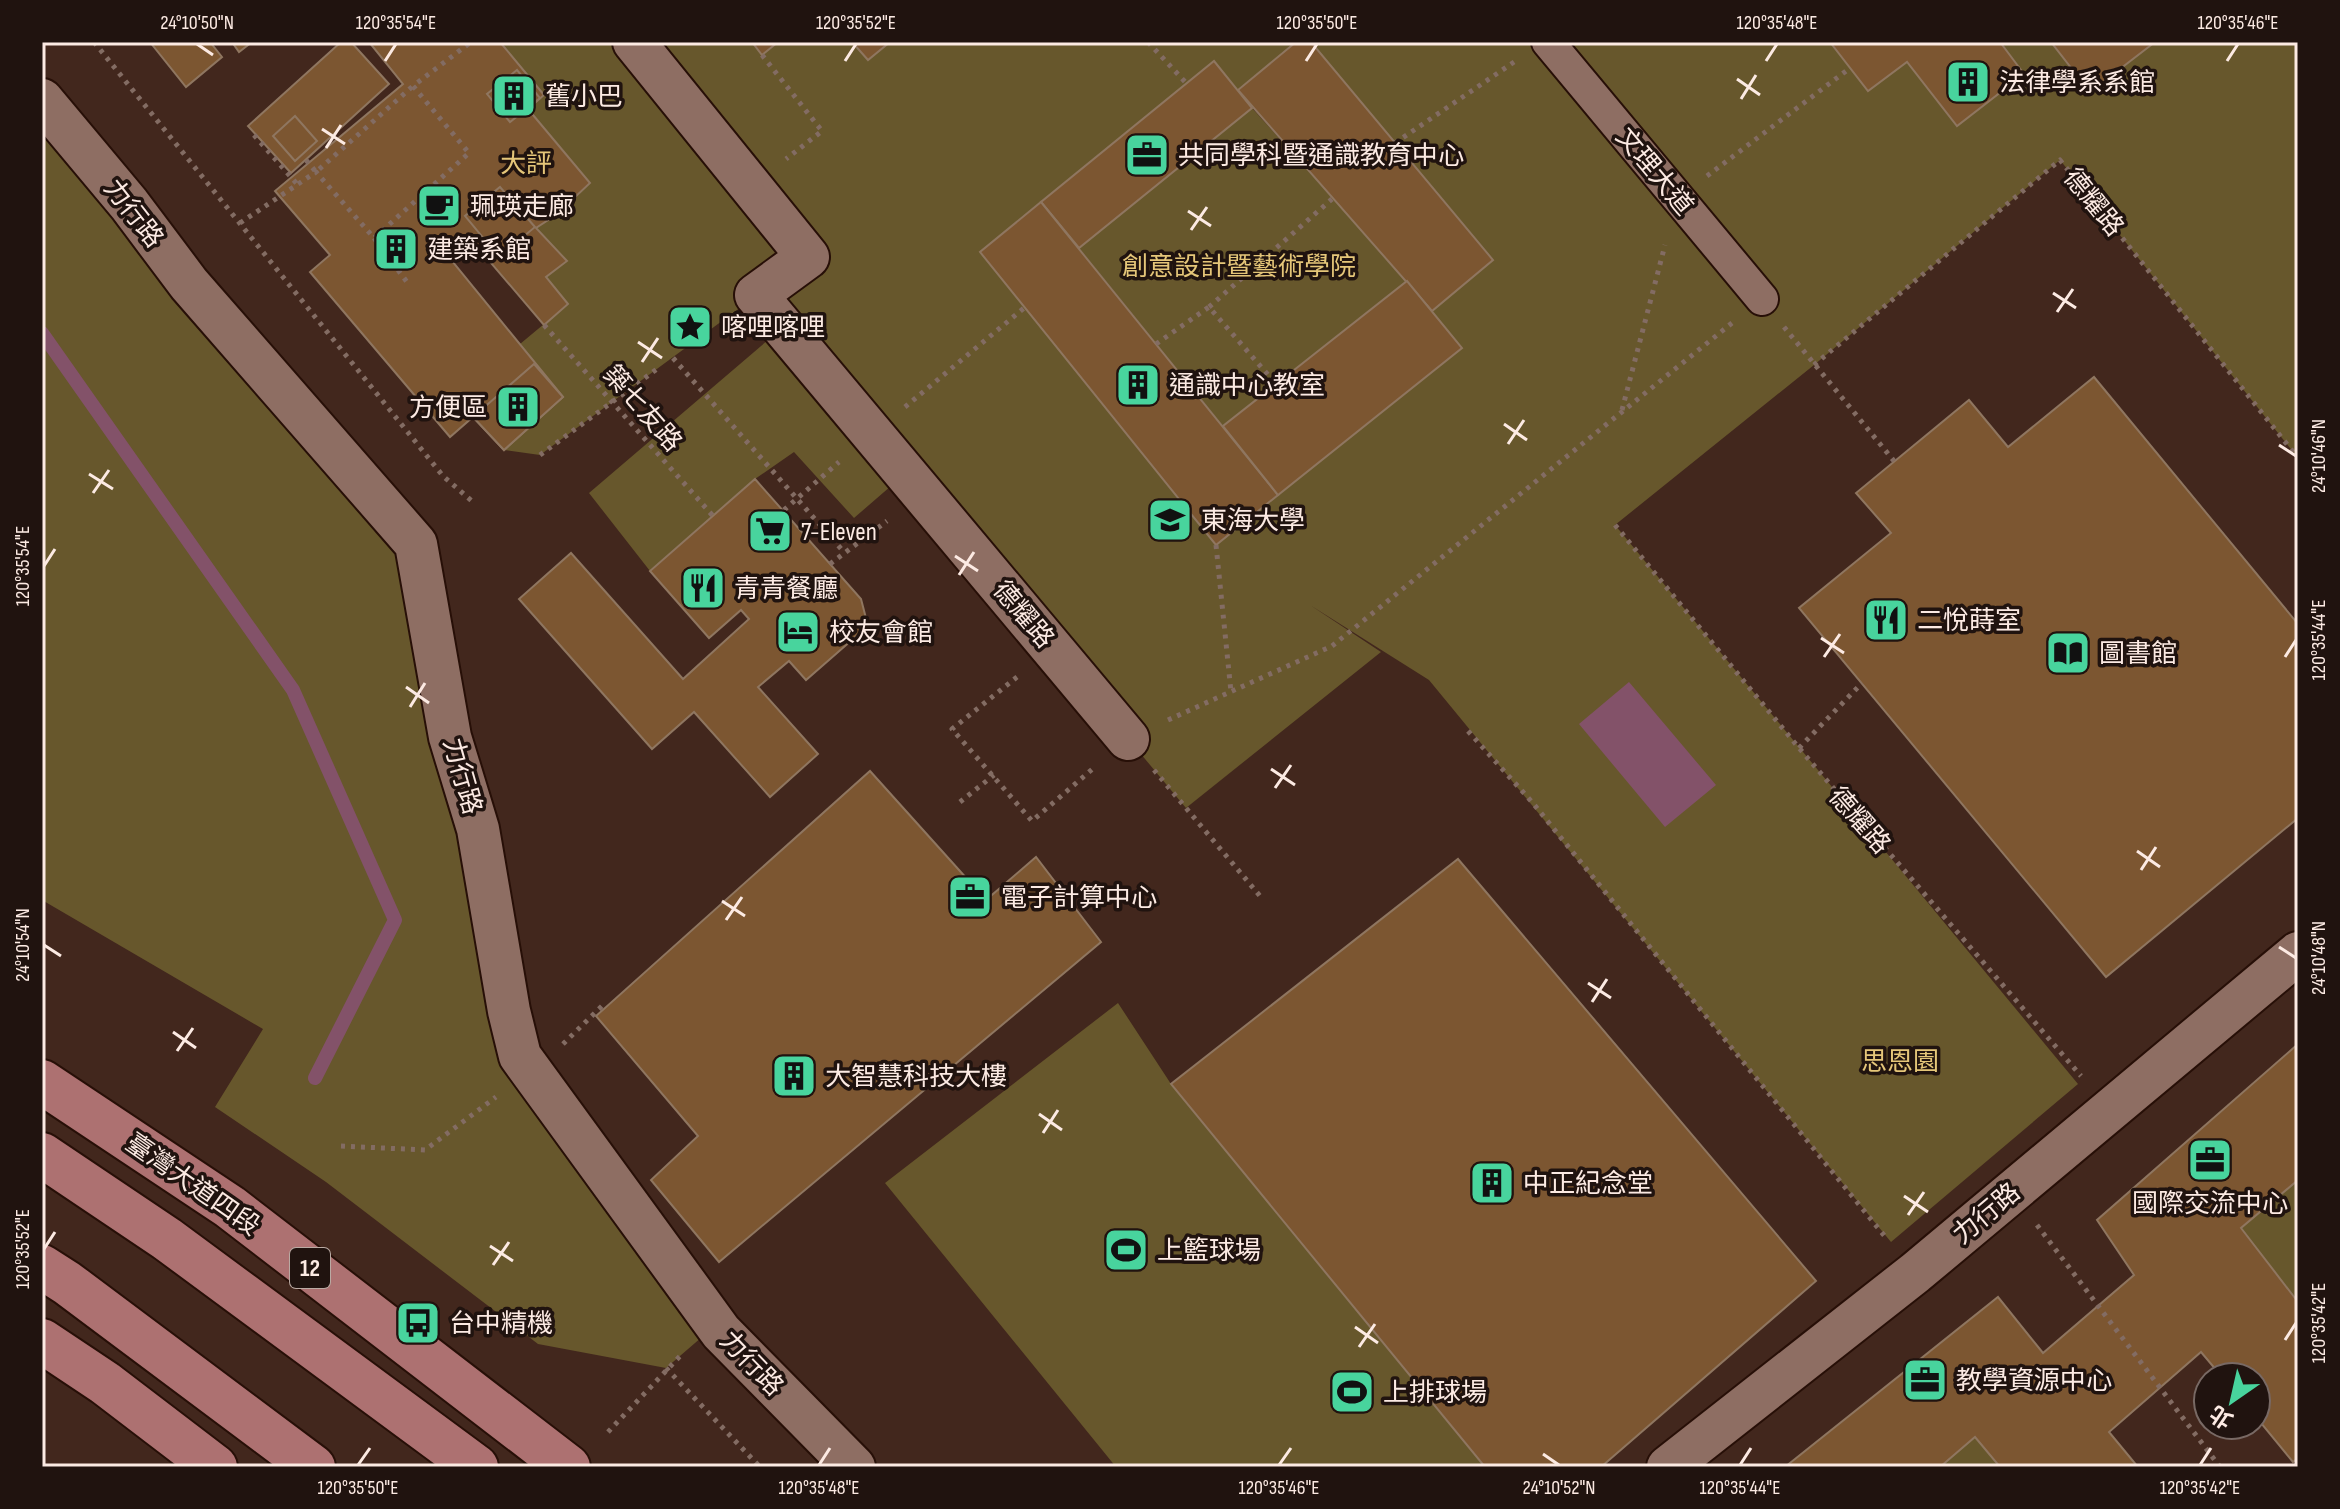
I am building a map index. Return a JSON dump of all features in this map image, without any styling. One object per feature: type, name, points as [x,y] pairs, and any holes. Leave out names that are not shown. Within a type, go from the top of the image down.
[{"type":"main road","name":"臺灣大道四段","points":[[42,1082],[230,1207],[568,1467]]},
{"type":"main road","name":"12","points":[[42,1155],[167,1239],[476,1467]]},
{"type":"main road","points":[[42,1267],[313,1467]]},
{"type":"main road","points":[[42,1341],[105,1383],[215,1467]]},
{"type":"street","points":[[634,42],[751,187]]},
{"type":"street","name":"文理大道","points":[[1548,42],[1762,299]]},
{"type":"street","name":"力行路","points":[[42,100],[129,204],[189,284],[416,544],[450,737],[478,829],[509,1011],[520,1056],[721,1332],[854,1467]]},
{"type":"street","name":"德耀路","points":[[751,187],[808,257],[756,295],[1128,739]]},
{"type":"street","name":"力行路","points":[[1668,1467],[1915,1273],[2298,953]]},
{"type":"path","points":[[240,223],[316,172],[413,86],[471,42]]},
{"type":"path","points":[[1148,42],[1187,84]]},
{"type":"path","points":[[96,43],[443,476],[473,502]]},
{"type":"path","points":[[751,187],[822,131],[762,55]]},
{"type":"path","points":[[1622,412],[1678,198],[1850,68]]},
{"type":"path","points":[[1395,143],[1486,81]]},
{"type":"path","points":[[374,238],[469,153],[413,86]]},
{"type":"path","points":[[254,135],[298,186]]},
{"type":"path","points":[[306,160],[374,238],[410,286]]},
{"type":"path","name":"德耀路","points":[[1894,461],[1814,365],[2060,160],[2298,458]]},
{"type":"path","points":[[1156,344],[1209,307],[1332,199]]},
{"type":"path","points":[[1052,649],[952,729],[1032,821],[1128,739],[1332,646],[1762,299]]},
{"type":"path","points":[[1209,307],[1276,384]]},
{"type":"path","points":[[784,510],[1024,308]]},
{"type":"path","name":"築七友路","points":[[544,325],[713,516]]},
{"type":"path","points":[[673,358],[844,552]]},
{"type":"path","points":[[540,455],[657,369]]},
{"type":"path","points":[[830,564],[923,494]]},
{"type":"path","name":"德耀路","points":[[1615,525],[1799,748],[2110,1110]]},
{"type":"path","points":[[1216,545],[1231,692]]},
{"type":"path","points":[[1799,748],[1862,683]]},
{"type":"path","points":[[1468,731],[1532,802],[1915,1273]]},
{"type":"path","points":[[1128,739],[1260,896]]},
{"type":"path","points":[[960,802],[994,775]]},
{"type":"path","points":[[562,1046],[602,1006]]},
{"type":"path","points":[[341,1146],[425,1150],[501,1094]]},
{"type":"path","points":[[2009,1194],[2047,1236],[2220,1467]]},
{"type":"path","points":[[608,1432],[687,1349]]},
{"type":"path","points":[[666,1368],[760,1467]]},
{"type":"green space","points":[[500,42],[852,42],[868,60],[890,42],[1296,42],[1238,90],[1215,62],[980,252],[1216,544],[1461,349],[1432,311],[1493,260],[1311,42],[1830,42],[1868,91],[1907,62],[2000,42],[2051,42],[2090,92],[2155,42],[2298,42],[2298,458],[2060,160],[1814,365],[1615,525],[2078,1084],[1891,1242],[1429,680],[1310,605],[1381,652],[1186,808],[906,473],[854,518],[794,452],[755,479],[650,571],[589,493],[782,328],[756,296],[540,455],[504,450],[562,397],[520,344],[568,304],[546,277],[536,228],[473,154],[544,95]]},
{"type":"green space","points":[[42,100],[416,544],[509,1011],[731,1312],[666,1368],[538,1344],[326,1182],[215,1107],[263,1029],[42,900]]},
{"type":"green space","name":"創意設計暨藝術學院","points":[[1252,108],[1407,281],[1223,426],[1079,248]]},
{"type":"green space","name":"上籃球場","points":[[1118,1003],[1171,1084],[1370,1317],[1488,1467],[1116,1467],[885,1183]]},
{"type":"green space","points":[[2298,1180],[2298,1302],[2241,1228]]},
{"type":"green space","points":[[1975,1437],[2000,1467],[1940,1467]]},
{"type":"shaded area","points":[[1629,682],[1716,785],[1665,827],[1579,724]]},
{"type":"building","points":[[150,42],[210,42],[222,57],[186,87]]},
{"type":"building","points":[[232,42],[252,42],[239,52]]},
{"type":"building","points":[[341,42],[351,42],[389,84],[291,173],[248,126]]},
{"type":"building","name":"建築系館","points":[[369,42],[500,42],[544,95],[528,109],[590,183],[556,215],[536,228],[567,261],[546,277],[568,304],[544,325],[474,243],[452,261],[563,397],[504,450],[473,417],[450,437],[310,272],[330,255],[275,191],[403,84]]},
{"type":"building","points":[[752,42],[778,42],[762,55]]},
{"type":"building","points":[[852,42],[890,42],[868,60]]},
{"type":"building","points":[[1296,42],[1311,42],[1493,260],[1432,311],[1238,90]]},
{"type":"building","name":"法律學系系館","points":[[1830,42],[2000,42],[2024,74],[1957,126],[1907,62],[1868,91]]},
{"type":"building","points":[[2051,42],[2155,42],[2090,92]]},
{"type":"building","name":"共同學科暨通識教育中心","points":[[1214,61],[1252,108],[1079,248],[1041,202]]},
{"type":"building","name":"舊小巴","points":[[517,70],[540,98],[510,122],[487,94]]},
{"type":"building","points":[[295,116],[317,141],[295,161],[273,136]]},
{"type":"building","points":[[500,187],[535,227],[499,257],[465,216]]},
{"type":"building","name":"通識中心教室","points":[[1041,202],[1278,495],[1216,545],[980,252]]},
{"type":"building","name":"通識中心教室","points":[[1407,281],[1462,348],[1278,495],[1223,426]]},
{"type":"building","name":"方便區","points":[[534,364],[563,397],[504,450],[473,417]]},
{"type":"building","name":"圖書館","points":[[2094,377],[2298,624],[2298,818],[2106,977],[1799,608],[1891,533],[1856,493],[1969,400],[2008,447]]},
{"type":"building","name":"校友會館","points":[[755,479],[861,599],[868,626],[806,680],[789,661],[758,687],[818,754],[770,797],[694,712],[652,749],[519,599],[571,553],[683,679],[749,619],[741,610],[709,638],[650,571]]},
{"type":"building","name":"大智慧科技大樓","points":[[870,771],[986,900],[1036,857],[1101,942],[719,1262],[651,1180],[698,1136],[596,1016]]},
{"type":"building","name":"中正紀念堂","points":[[1458,859],[1816,1281],[1601,1467],[1485,1467],[1171,1084]]},
{"type":"building","points":[[2298,1044],[2298,1180],[2241,1228],[2298,1302],[2298,1458],[2293,1462],[2272,1436],[2272,1361],[2209,1361],[2201,1352],[2109,1432],[2138,1467],[2000,1467],[1975,1437],[1940,1467],[1785,1467],[1998,1297],[2043,1353],[2134,1275],[2097,1220]]},
{"type":"waterway","points":[[42,333],[293,690],[395,920],[315,1078]]},
{"type":"place","name":"法律學系系館","points":[[1968,82]]},
{"type":"place","name":"舊小巴","points":[[514,96]]},
{"type":"place","name":"共同學科暨通識教育中心","points":[[1147,155]]},
{"type":"place","name":"珮瑛走廊","points":[[439,206]]},
{"type":"place","name":"建築系館","points":[[396,249]]},
{"type":"place","name":"喀哩喀哩","points":[[690,327]]},
{"type":"place","name":"通識中心教室","points":[[1138,385]]},
{"type":"place","name":"方便區","points":[[518,407]]},
{"type":"place","name":"東海大學","points":[[1170,520]]},
{"type":"place","name":"7-Eleven","points":[[770,531]]},
{"type":"place","name":"青青餐廳","points":[[703,588]]},
{"type":"place","name":"二悅蒔室","points":[[1886,620]]},
{"type":"place","name":"校友會館","points":[[798,632]]},
{"type":"place","name":"圖書館","points":[[2068,653]]},
{"type":"place","name":"電子計算中心","points":[[970,897]]},
{"type":"place","name":"大智慧科技大樓","points":[[794,1076]]},
{"type":"place","name":"國際交流中心","points":[[2210,1160]]},
{"type":"place","name":"中正紀念堂","points":[[1492,1183]]},
{"type":"place","name":"上籃球場","points":[[1126,1250]]},
{"type":"place","name":"台中精機","points":[[418,1323]]},
{"type":"place","name":"教學資源中心","points":[[1925,1380]]},
{"type":"place","name":"上排球場","points":[[1352,1392]]},
{"type":"park label","name":"大評","points":[[526,163]]},
{"type":"park label","name":"思恩園","points":[[1900,1061]]}]
